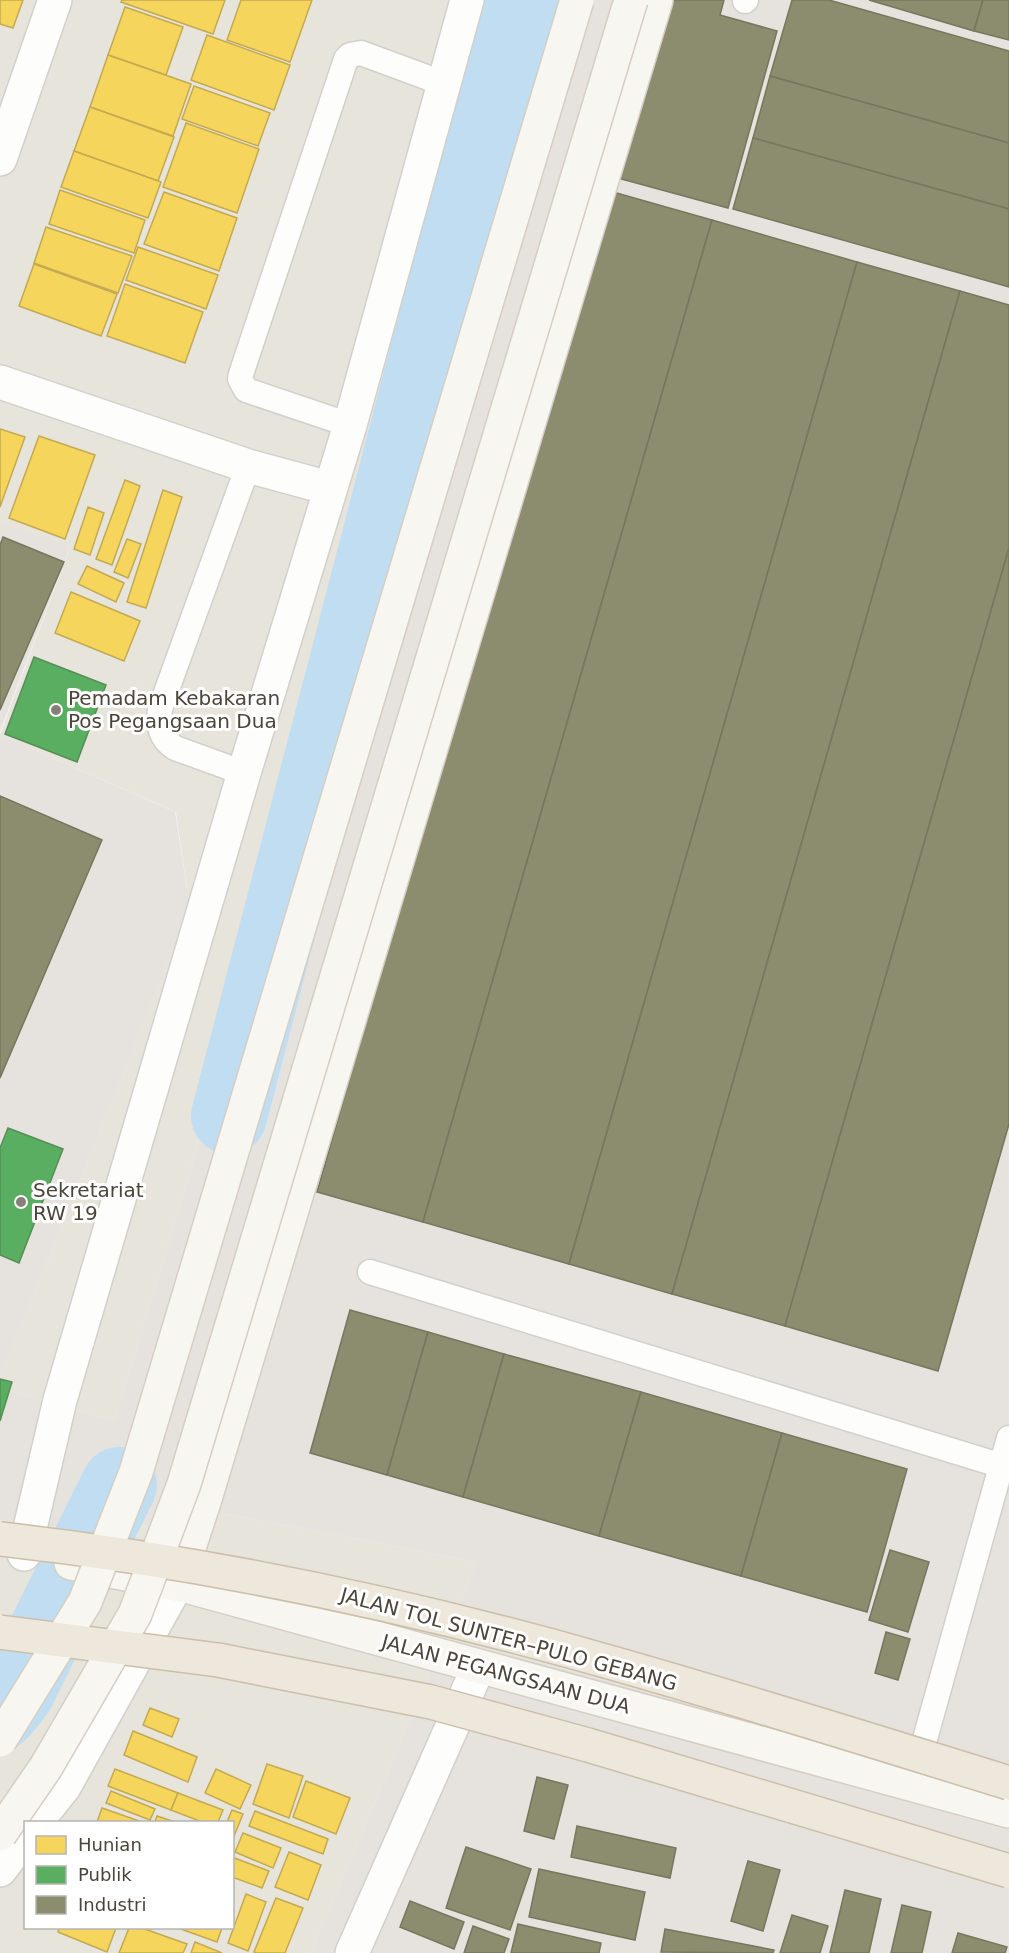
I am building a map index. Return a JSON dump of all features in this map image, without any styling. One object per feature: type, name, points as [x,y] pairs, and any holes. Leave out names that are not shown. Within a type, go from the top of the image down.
[{"type":"highway","name":"JALAN TOL SUNTER–PULO GEBANG","points":[[16,1549],[128,1555],[249,1575],[477,1627],[609,1662],[1009,1783]]},
{"type":"highway","points":[[0,1632],[219,1660],[431,1702],[588,1745],[1009,1871]]},
{"type":"main road","points":[[0,1740],[85,1602],[136,1472],[577,0]]},
{"type":"main road","points":[[0,1834],[46,1767],[135,1614],[184,1484],[631,0]]},
{"type":"main road","points":[[177,1584],[204,1502],[656,0]]},
{"type":"main road","name":"JALAN PEGANGSAAN DUA","points":[[16,1549],[91,1568],[177,1584],[478,1668],[1009,1811]]},
{"type":"street","points":[[0,159],[55,0]]},
{"type":"street","points":[[16,1549],[244,773],[350,425],[467,0]]},
{"type":"street","points":[[0,382],[248,466],[329,488]]},
{"type":"street","points":[[37,1821],[64,1787],[177,1584]]},
{"type":"street","points":[[352,1953],[478,1668]]},
{"type":"street","points":[[0,1869],[24,1839]]},
{"type":"lane","points":[[350,425],[246,390],[240,379],[241,374],[346,59],[350,55],[361,53],[445,84]]},
{"type":"lane","points":[[244,773],[175,748],[166,741],[160,730],[159,720],[164,698],[248,466]]},
{"type":"lane","points":[[370,1272],[1005,1466]]},
{"type":"lane","points":[[913,1784],[1005,1466],[1009,1438]]},
{"type":"shaded area","points":[[0,0],[543,0],[115,1421],[0,1388],[0,1378],[190,909],[176,812],[0,735],[70,548],[0,521]]},
{"type":"shaded area","points":[[543,0],[1009,0],[1009,1953],[311,1953],[477,1562],[229,1514],[25,1544],[0,1538],[0,1388],[115,1421]]},
{"type":"shaded area","points":[[0,521],[70,547],[0,731]]},
{"type":"shaded area","points":[[0,735],[175,812],[190,909],[0,1378]]},
{"type":"shaded area","points":[[229,1514],[477,1562],[311,1953],[0,1953],[0,1538],[26,1544]]},
{"type":"building: Hunian","points":[[0,0],[23,0],[13,28],[0,24]]},
{"type":"building: Hunian","points":[[122,0],[225,0],[213,34],[121,2]]},
{"type":"building: Hunian","points":[[241,0],[312,0],[290,62],[227,40]]},
{"type":"building: Hunian","points":[[125,7],[183,27],[166,75],[108,55]]},
{"type":"building: Hunian","points":[[207,35],[290,65],[274,110],[191,80]]},
{"type":"building: Hunian","points":[[108,55],[191,84],[173,136],[90,107]]},
{"type":"building: Hunian","points":[[194,86],[270,113],[258,146],[182,119]]},
{"type":"building: Hunian","points":[[90,107],[174,137],[158,181],[74,151]]},
{"type":"building: Hunian","points":[[186,123],[259,149],[237,213],[163,187]]},
{"type":"building: Hunian","points":[[74,151],[161,182],[148,218],[61,187]]},
{"type":"building: Hunian","points":[[60,190],[145,220],[134,253],[49,224]]},
{"type":"building: Hunian","points":[[164,192],[237,218],[219,271],[144,244]]},
{"type":"building: Hunian","points":[[46,227],[132,256],[118,293],[34,263]]},
{"type":"building: Hunian","points":[[138,247],[218,275],[206,309],[126,280]]},
{"type":"building: Hunian","points":[[34,264],[117,294],[101,336],[19,306]]},
{"type":"building: Hunian","points":[[125,284],[203,312],[185,363],[107,336]]},
{"type":"building: Hunian","points":[[0,429],[25,437],[0,507]]},
{"type":"building: Hunian","points":[[39,436],[95,455],[65,539],[9,518]]},
{"type":"building: Hunian","points":[[125,480],[140,486],[112,565],[96,559]]},
{"type":"building: Hunian","points":[[163,490],[182,497],[146,608],[127,602]]},
{"type":"building: Hunian","points":[[88,507],[104,513],[90,555],[74,549]]},
{"type":"building: Hunian","points":[[127,539],[141,544],[128,578],[114,572]]},
{"type":"building: Hunian","points":[[87,566],[124,583],[116,602],[78,584]]},
{"type":"building: Hunian","points":[[71,592],[140,621],[124,661],[55,633]]},
{"type":"building: Hunian","points":[[150,1708],[179,1719],[172,1737],[143,1725]]},
{"type":"building: Hunian","points":[[133,1731],[197,1757],[188,1782],[124,1755]]},
{"type":"building: Hunian","points":[[267,1764],[303,1776],[289,1818],[253,1804]]},
{"type":"building: Hunian","points":[[115,1769],[178,1793],[171,1810],[108,1786]]},
{"type":"building: Hunian","points":[[216,1769],[251,1785],[240,1809],[205,1793]]},
{"type":"building: Hunian","points":[[306,1781],[350,1798],[336,1834],[293,1817]]},
{"type":"building: Hunian","points":[[111,1791],[155,1809],[150,1820],[106,1803]]},
{"type":"building: Hunian","points":[[178,1793],[223,1810],[218,1821],[199,1821],[171,1810]]},
{"type":"building: Hunian","points":[[102,1808],[139,1821],[97,1821]]},
{"type":"building: Hunian","points":[[232,1810],[243,1814],[234,1836],[234,1821],[227,1821]]},
{"type":"building: Hunian","points":[[255,1811],[328,1839],[323,1854],[249,1826]]},
{"type":"building: Hunian","points":[[157,1816],[172,1821],[155,1821]]},
{"type":"building: Hunian","points":[[243,1833],[281,1848],[273,1868],[235,1852]]},
{"type":"building: Hunian","points":[[289,1852],[321,1865],[308,1900],[275,1887]]},
{"type":"building: Hunian","points":[[234,1858],[269,1871],[262,1888],[234,1878]]},
{"type":"building: Hunian","points":[[246,1894],[266,1902],[248,1951],[228,1943]]},
{"type":"building: Hunian","points":[[276,1898],[303,1908],[285,1953],[256,1953],[254,1952]]},
{"type":"building: Hunian","points":[[59,1929],[116,1929],[107,1952],[58,1932]]},
{"type":"building: Hunian","points":[[129,1929],[145,1929],[187,1944],[183,1953],[119,1953]]},
{"type":"building: Hunian","points":[[181,1929],[222,1929],[217,1942]]},
{"type":"building: Hunian","points":[[195,1942],[222,1953],[191,1953]]},
{"type":"building: Publik","name":"Pemadam Kebakaran Pos Pegangsaan Dua","points":[[34,657],[106,685],[77,762],[5,734]]},
{"type":"building: Publik","name":"Sekretariat RW 19","points":[[8,1128],[63,1149],[19,1263],[0,1255],[0,1148]]},
{"type":"building: Publik","points":[[0,1379],[12,1382],[0,1421]]},
{"type":"building: Industri","points":[[672,0],[724,0],[720,15],[777,31],[728,208],[614,177]]},
{"type":"building: Industri","points":[[792,0],[829,0],[1009,51],[1009,143],[770,76]]},
{"type":"building: Industri","points":[[869,0],[983,0],[974,31]]},
{"type":"building: Industri","points":[[983,0],[1009,0],[1009,40],[974,31]]},
{"type":"building: Industri","points":[[770,76],[1009,143],[1009,209],[753,138]]},
{"type":"building: Industri","points":[[753,138],[1009,209],[1009,287],[733,209]]},
{"type":"building: Industri","points":[[606,190],[712,220],[423,1222],[317,1192]]},
{"type":"building: Industri","points":[[712,220],[857,262],[569,1264],[423,1222]]},
{"type":"building: Industri","points":[[857,262],[960,291],[672,1294],[569,1264]]},
{"type":"building: Industri","points":[[960,291],[1009,305],[1009,548],[785,1326],[672,1294]]},
{"type":"building: Industri","points":[[3,537],[64,562],[0,710],[0,545]]},
{"type":"building: Industri","points":[[1009,548],[1009,1124],[938,1371],[785,1326]]},
{"type":"building: Industri","points":[[0,796],[102,840],[0,1078]]},
{"type":"building: Industri","points":[[350,1310],[428,1332],[387,1475],[310,1453]]},
{"type":"building: Industri","points":[[428,1332],[504,1354],[463,1497],[387,1475]]},
{"type":"building: Industri","points":[[504,1354],[641,1392],[599,1536],[463,1497]]},
{"type":"building: Industri","points":[[641,1392],[782,1433],[741,1576],[599,1536]]},
{"type":"building: Industri","points":[[782,1433],[907,1469],[867,1612],[741,1576]]},
{"type":"building: Industri","points":[[890,1550],[929,1562],[908,1632],[869,1620]]},
{"type":"building: Industri","points":[[886,1632],[910,1639],[898,1680],[875,1673]]},
{"type":"building: Industri","points":[[537,1777],[568,1785],[554,1839],[524,1831]]},
{"type":"building: Industri","points":[[577,1826],[676,1848],[670,1878],[571,1857]]},
{"type":"building: Industri","points":[[466,1847],[531,1869],[510,1930],[446,1908]]},
{"type":"building: Industri","points":[[748,1861],[780,1870],[763,1931],[731,1921]]},
{"type":"building: Industri","points":[[539,1869],[645,1892],[635,1940],[529,1917]]},
{"type":"building: Industri","points":[[845,1890],[881,1899],[869,1953],[830,1953]]},
{"type":"building: Industri","points":[[410,1901],[464,1922],[454,1949],[400,1927]]},
{"type":"building: Industri","points":[[902,1905],[931,1912],[922,1953],[891,1953]]},
{"type":"building: Industri","points":[[792,1915],[828,1926],[820,1953],[780,1953]]},
{"type":"building: Industri","points":[[518,1924],[601,1943],[599,1953],[511,1953]]},
{"type":"building: Industri","points":[[473,1926],[509,1939],[504,1953],[464,1953]]},
{"type":"building: Industri","points":[[665,1929],[774,1950],[773,1953],[661,1952]]},
{"type":"building: Industri","points":[[958,1933],[1007,1947],[1005,1953],[952,1953]]},
{"type":"waterway","points":[[229,1116],[520,0]]},
{"type":"waterway","points":[[0,1712],[17,1691],[119,1485]]},
{"type":"place","name":"Pemadam Kebakaran Pos Pegangsaan Dua","points":[[56,710]]},
{"type":"place","name":"Sekretariat RW 19","points":[[21,1202]]}]
